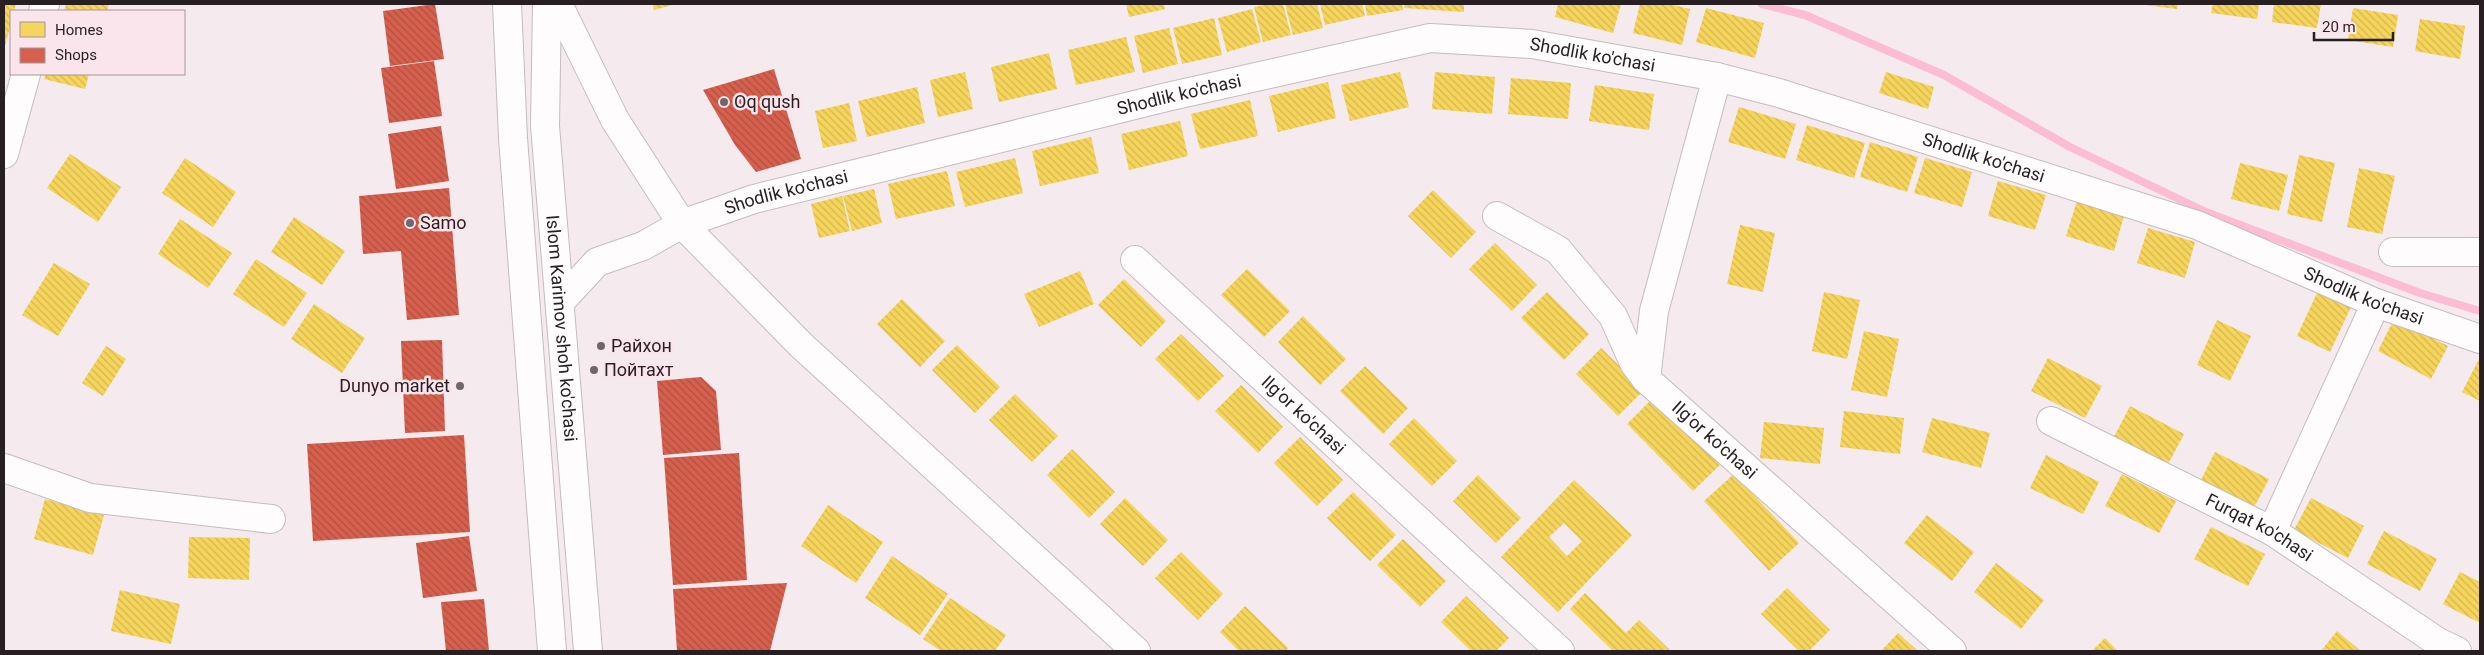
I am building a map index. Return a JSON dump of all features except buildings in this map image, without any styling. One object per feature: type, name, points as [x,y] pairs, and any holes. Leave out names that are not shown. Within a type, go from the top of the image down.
[{"type":"street","name":"Islom Karimov shoh ko'chasi","points":[[507,4],[516,178],[552,651]]},
{"type":"street","name":"Islom Karimov shoh ko'chasi","points":[[546,4],[545,126],[561,301],[588,651]]},
{"type":"street","points":[[558,4],[595,83],[615,120],[682,224],[801,345],[1136,651]]},
{"type":"street","points":[[580,4],[595,83]]},
{"type":"street","name":"Shodlik ko'chasi","points":[[561,301],[597,262],[643,246],[682,224],[773,194],[1167,97],[1430,38],[1532,44],[1717,77],[1779,93],[2197,225],[2376,303],[2480,339]]},
{"type":"street","points":[[4,154],[26,75]]},
{"type":"street","points":[[1646,380],[1654,311],[1717,77]]},
{"type":"street","name":"Ilg'or ko'chasi","points":[[1497,216],[1558,250],[1613,316],[1634,363],[1646,380],[1952,651]]},
{"type":"street","points":[[2392,252],[2480,252]]},
{"type":"street","name":"Ilg'or ko'chasi","points":[[1135,260],[1560,651]]},
{"type":"street","points":[[2272,531],[2376,303]]},
{"type":"street","name":"Furqat ko'chasi","points":[[2051,421],[2272,531],[2442,648]]},
{"type":"street","points":[[4,468],[90,498],[271,519]]},
{"type":"waterway","points":[[1762,4],[1805,15],[1944,75],[2070,147],[2206,212],[2420,293],[2480,311]]},
{"type":"place","name":"Oq qush","points":[[724,102]]},
{"type":"place","name":"Samo","points":[[410,223]]},
{"type":"place","name":"Райхон","points":[[601,346]]},
{"type":"place","name":"Пойтахт","points":[[594,370]]},
{"type":"place","name":"Dunyo market","points":[[460,386]]}]
